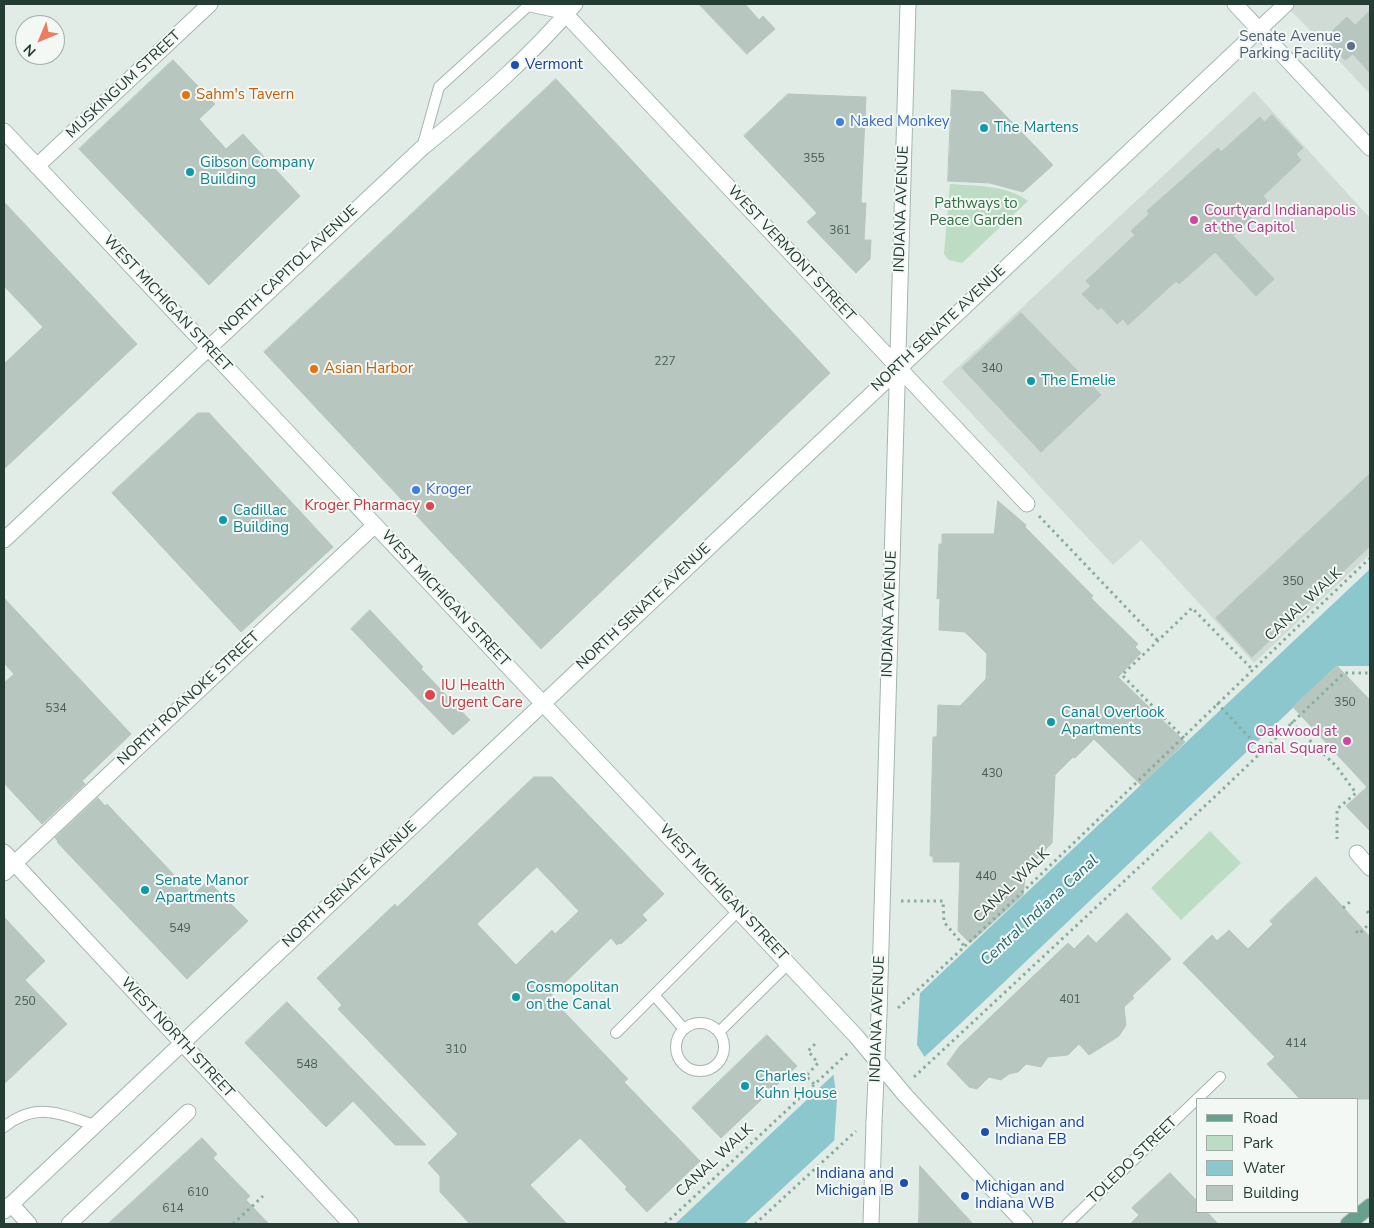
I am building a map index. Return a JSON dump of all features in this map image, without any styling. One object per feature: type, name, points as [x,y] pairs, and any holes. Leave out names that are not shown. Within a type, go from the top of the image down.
[{"type":"main road","points":[[1348,1224],[1370,1206]]},
{"type":"street","name":"MUSKINGUM STREET","points":[[37,166],[210,4]]},
{"type":"street","name":"INDIANA AVENUE","points":[[871,1224],[877,1062],[886,1013],[882,901],[908,4]]},
{"type":"street","points":[[1235,4],[1370,148]]},
{"type":"street","name":"NORTH SENATE AVENUE","points":[[7,1208],[897,368],[1286,4]]},
{"type":"street","name":"WEST VERMONT STREET","points":[[566,7],[897,368],[1027,504]]},
{"type":"street","name":"NORTH CAPITOL AVENUE","points":[[4,540],[207,347],[422,148],[465,112],[566,7]]},
{"type":"street","name":"WEST MICHIGAN STREET","points":[[4,133],[739,910],[856,1036],[877,1062],[907,1088],[1026,1224]]},
{"type":"street","name":"NORTH ROANOKE STREET","points":[[9,868],[375,525]]},
{"type":"street","name":"WEST NORTH STREET","points":[[4,852],[9,868],[182,1043],[351,1224]]},
{"type":"street","points":[[1357,853],[1370,868]]},
{"type":"street","points":[[69,1224],[188,1112]]},
{"type":"street","points":[[7,1208],[29,1224]]},
{"type":"lane","points":[[422,148],[439,87],[528,6],[566,7]]},
{"type":"lane","points":[[616,1033],[739,910]]},
{"type":"lane","points":[[719,1032],[789,964]]},
{"type":"lane","points":[[654,995],[684,1028]]},
{"type":"lane","points":[[697,1023],[705,1023],[719,1032],[723,1039],[723,1054],[714,1066],[700,1071],[685,1067],[676,1053],[678,1037],[684,1028],[697,1023]]},
{"type":"lane","name":"TOLEDO STREET","points":[[1198,1098],[1220,1077]]},
{"type":"lane","name":"TOLEDO STREET","points":[[1067,1224],[1196,1100]]},
{"type":"lane","points":[[4,1127],[15,1118],[31,1112],[53,1112],[95,1125]]},
{"type":"path","points":[[1027,504],[1158,641]]},
{"type":"path","name":"CANAL WALK","points":[[886,1013],[965,947],[1184,738],[1252,669],[1370,558]]},
{"type":"path","points":[[1184,738],[1122,674],[1192,608],[1252,669]]},
{"type":"path","points":[[907,1088],[1344,673],[1370,673]]},
{"type":"path","points":[[1217,703],[1261,750]]},
{"type":"path","points":[[1291,722],[1337,767],[1356,793],[1337,809],[1337,839]]},
{"type":"path","points":[[882,901],[943,901],[944,922],[965,947]]},
{"type":"path","points":[[1343,908],[1351,901]]},
{"type":"path","points":[[1366,911],[1370,915]]},
{"type":"path","points":[[1356,931],[1359,934],[1370,923]]},
{"type":"path","points":[[814,1084],[806,1076],[818,1063],[808,1051],[817,1042]]},
{"type":"path","name":"CANAL WALK","points":[[665,1224],[850,1052]]},
{"type":"path","points":[[755,1224],[858,1129]]},
{"type":"path","points":[[233,1224],[263,1196]]},
{"type":"shaded area","points":[[1284,4],[1370,4],[1370,94],[1313,33]]},
{"type":"shaded area","points":[[1254,91],[1370,218],[1370,554],[1254,663],[1141,540],[1113,565],[942,382]]},
{"type":"green space","name":"Pathways to Peace Garden","points":[[950,184],[1001,189],[1028,201],[962,263],[949,260],[944,254]]},
{"type":"green space","points":[[1210,831],[1241,863],[1181,920],[1151,888]]},
{"type":"water","name":"Central Indiana Canal","points":[[1370,569],[1370,666],[1337,666],[959,1025],[744,1224],[675,1224]]},
{"type":"pier","points":[[920,991],[917,1045],[926,1059],[834,1144],[837,1099],[833,1072]]},
{"type":"building","points":[[699,4],[745,4],[759,20],[763,16],[775,29],[747,54]]},
{"type":"building","name":"Senate Avenue Parking Facility","points":[[1370,11],[1370,73],[1353,54],[1345,60],[1325,38],[1347,17],[1355,25]]},
{"type":"building","name":"Gibson Company Building","points":[[173,60],[215,104],[199,119],[226,149],[243,134],[300,196],[209,285],[79,149]]},
{"type":"building","points":[[556,79],[830,373],[541,649],[264,352]]},
{"type":"building","name":"The Martens","points":[[952,90],[983,92],[1053,165],[1023,192],[990,183],[948,181]]},
{"type":"building","points":[[788,94],[866,97],[861,203],[866,203],[864,240],[871,240],[870,259],[856,273],[807,222],[817,213],[744,136]]},
{"type":"building","name":"Courtyard Indianapolis at the Capitol","points":[[1272,115],[1303,148],[1296,154],[1301,160],[1263,196],[1267,201],[1233,236],[1274,279],[1256,296],[1215,252],[1179,284],[1176,281],[1128,325],[1123,319],[1117,324],[1101,307],[1098,310],[1082,294],[1091,286],[1086,281],[1135,235],[1131,231],[1149,214],[1147,211],[1218,148],[1221,152],[1260,117],[1264,122]]},
{"type":"building","points":[[4,202],[137,344],[4,469],[4,364],[43,327],[4,286]]},
{"type":"building","name":"The Emelie","points":[[1021,313],[1101,395],[1041,452],[962,368]]},
{"type":"building","name":"Cadillac Building","points":[[198,413],[209,413],[333,547],[241,632],[112,493]]},
{"type":"building","points":[[1370,474],[1370,546],[1252,657],[1216,618]]},
{"type":"building","name":"Canal Overlook Apartments","points":[[998,501],[1026,525],[1025,527],[1093,596],[1091,598],[1138,644],[1135,647],[1141,653],[1118,677],[1185,742],[1141,785],[1094,739],[1075,758],[1073,757],[1055,775],[1052,843],[1026,870],[1023,895],[970,943],[958,931],[960,862],[933,862],[933,856],[930,856],[933,737],[937,737],[938,705],[960,706],[986,679],[987,654],[965,632],[939,630],[940,598],[937,599],[939,544],[942,544],[942,534],[994,534]]},
{"type":"building","points":[[4,598],[131,734],[82,781],[85,784],[42,824],[4,783],[4,683],[14,674],[4,663]]},
{"type":"building","name":"IU Health Urgent Care","points":[[370,610],[423,667],[421,669],[470,720],[453,735],[351,629]]},
{"type":"building","name":"Oakwood at Canal Square","points":[[1337,666],[1370,700],[1370,831],[1346,806],[1367,787],[1293,707]]},
{"type":"building","name":"Cosmopolitan on the Canal","points":[[534,777],[552,777],[664,894],[642,915],[647,920],[621,944],[617,945],[611,938],[550,997],[628,1079],[624,1082],[700,1161],[647,1212],[625,1189],[627,1187],[580,1138],[530,1185],[567,1224],[470,1224],[440,1192],[440,1176],[428,1163],[458,1134],[338,1009],[342,1005],[317,978],[395,904],[397,907]],"holes":[[[537,867],[579,911],[555,934],[552,930],[516,965],[477,924]]]},
{"type":"building","name":"Senate Manor Apartments","points":[[98,798],[105,806],[107,804],[193,895],[208,881],[248,921],[187,979],[55,838]]},
{"type":"building","points":[[1316,877],[1370,937],[1370,1099],[1299,1098],[1267,1064],[1275,1057],[1183,963],[1212,935],[1217,941],[1229,930],[1248,949],[1273,924],[1270,921]]},
{"type":"building","points":[[1127,913],[1171,959],[1132,996],[1134,998],[1124,1007],[1126,1025],[1119,1036],[1089,1055],[1079,1044],[1068,1055],[1048,1057],[1041,1067],[1026,1064],[1018,1072],[1009,1074],[1001,1080],[989,1077],[977,1089],[969,1087],[947,1064],[959,1047],[1068,943],[1074,949],[1088,935],[1096,943]]},
{"type":"building","points":[[4,917],[45,961],[25,980],[67,1024],[4,1084]]},
{"type":"building","points":[[287,1002],[426,1145],[395,1145],[353,1101],[326,1127],[245,1043]]},
{"type":"building","name":"Charles Kuhn House","points":[[767,1035],[797,1066],[721,1138],[692,1108]]},
{"type":"building","points":[[202,1138],[217,1154],[213,1158],[250,1196],[246,1200],[269,1224],[108,1224]]},
{"type":"building","points":[[920,1166],[973,1224],[919,1224]]},
{"type":"building","points":[[1170,1173],[1196,1200],[1196,1213],[1208,1213],[1218,1224],[1130,1224],[1139,1215],[1132,1208]]},
{"type":"place","name":"Senate Avenue Parking Facility","points":[[1351,46]]},
{"type":"place","name":"Vermont","points":[[515,65]]},
{"type":"place","name":"Sahm's Tavern","points":[[186,95]]},
{"type":"place","name":"Naked Monkey","points":[[840,122]]},
{"type":"place","name":"The Martens","points":[[984,128]]},
{"type":"place","name":"Gibson Company Building","points":[[190,172]]},
{"type":"place","name":"Courtyard Indianapolis at the Capitol","points":[[1194,220]]},
{"type":"place","name":"Asian Harbor","points":[[314,369]]},
{"type":"place","name":"The Emelie","points":[[1031,381]]},
{"type":"place","name":"Kroger","points":[[416,490]]},
{"type":"place","name":"Kroger Pharmacy","points":[[430,506]]},
{"type":"place","name":"Cadillac Building","points":[[223,520]]},
{"type":"place","name":"IU Health Urgent Care","points":[[430,695]]},
{"type":"place","name":"Canal Overlook Apartments","points":[[1051,722]]},
{"type":"place","name":"Oakwood at Canal Square","points":[[1347,741]]},
{"type":"place","name":"Senate Manor Apartments","points":[[145,890]]},
{"type":"place","name":"Cosmopolitan on the Canal","points":[[516,997]]},
{"type":"place","name":"Charles Kuhn House","points":[[745,1086]]},
{"type":"place","name":"Michigan and Indiana EB","points":[[985,1132]]},
{"type":"place","name":"Indiana and Michigan IB","points":[[904,1183]]},
{"type":"place","name":"Michigan and Indiana WB","points":[[965,1196]]}]
